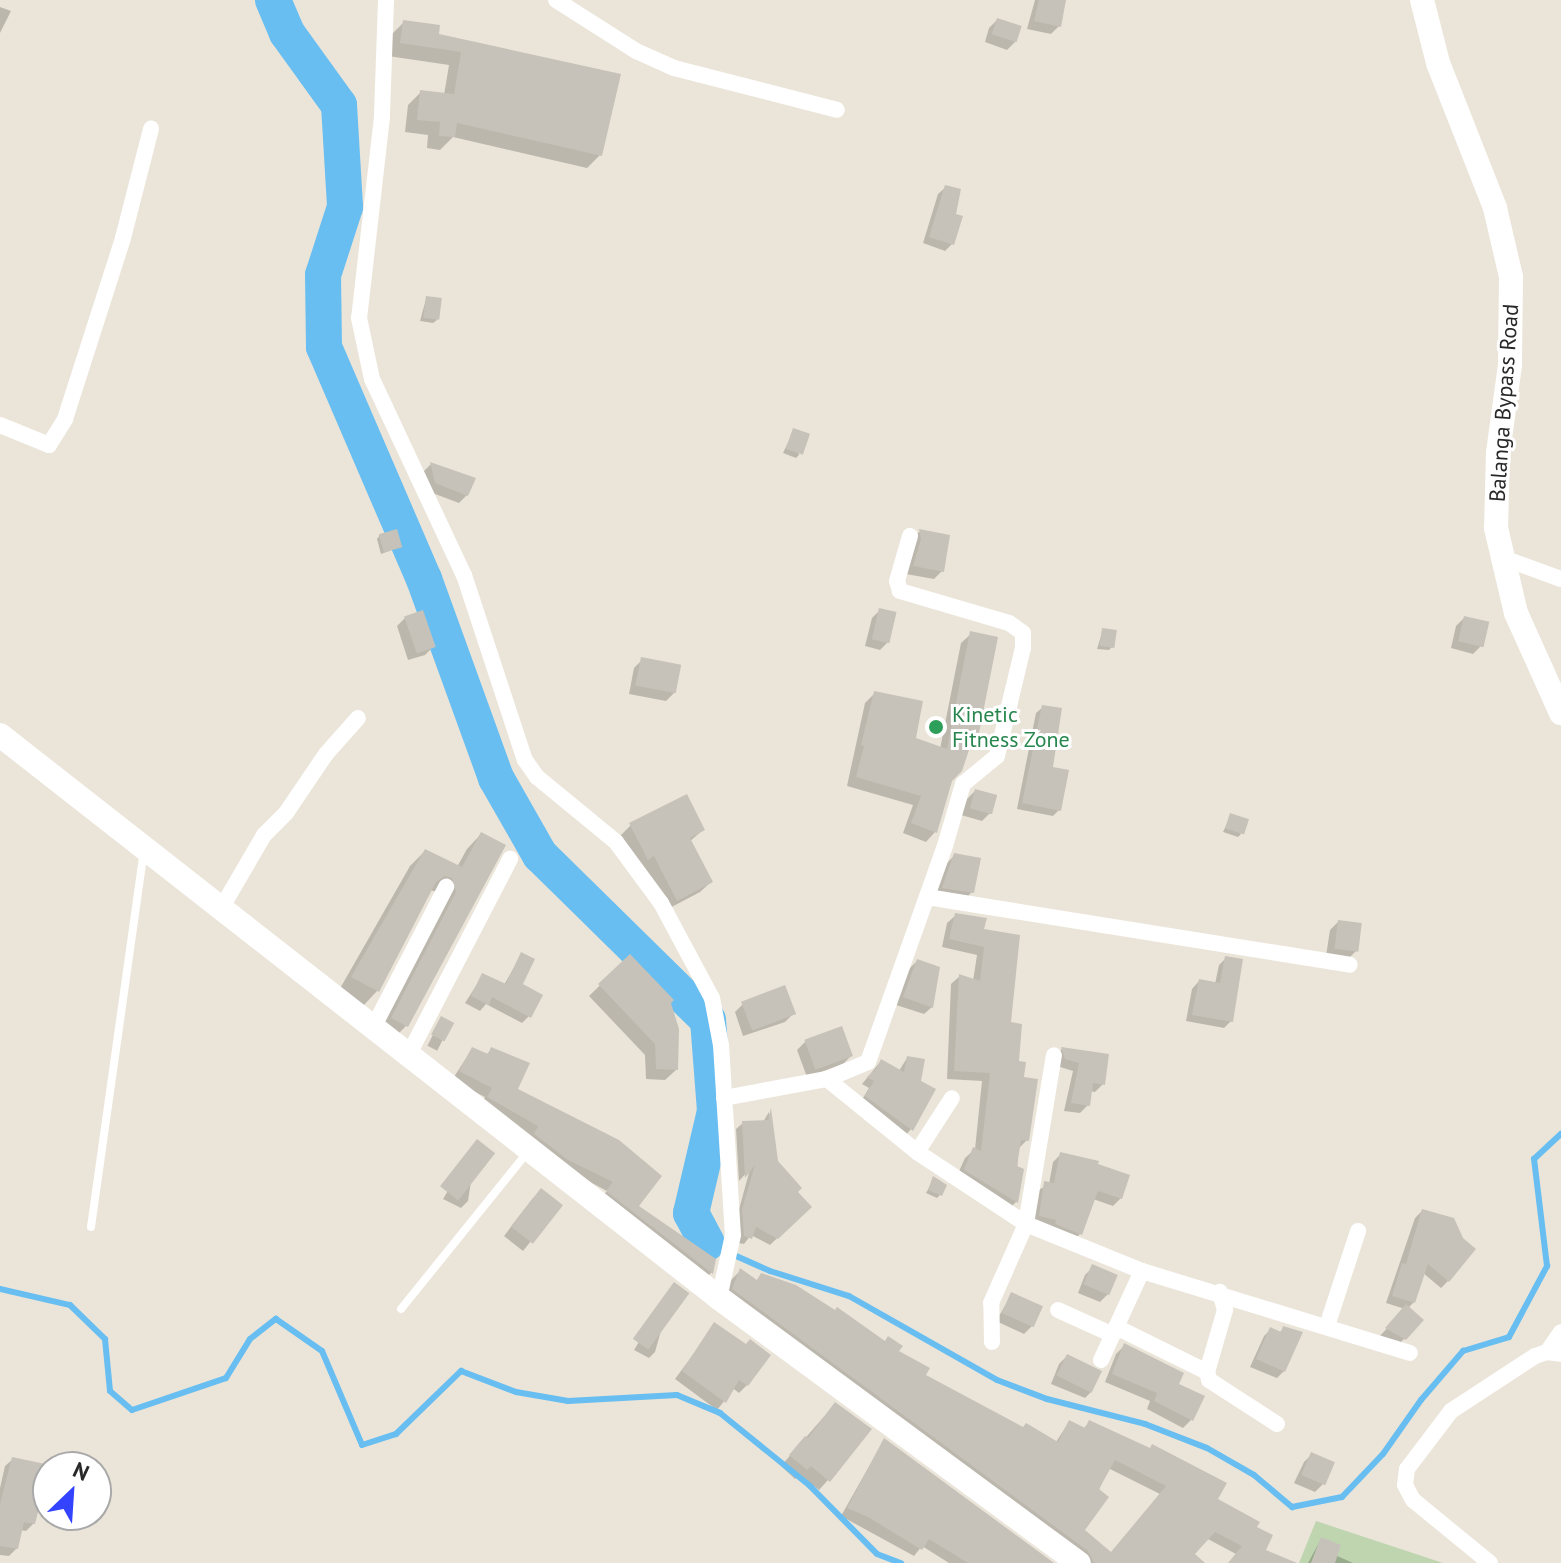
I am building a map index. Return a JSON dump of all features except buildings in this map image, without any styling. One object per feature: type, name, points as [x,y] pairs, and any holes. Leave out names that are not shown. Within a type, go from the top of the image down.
[{"type":"street","points":[[386,0],[382,117],[359,318],[372,379],[464,575],[525,760],[537,777],[616,842],[661,903],[712,998],[721,1045],[733,1235],[719,1298]]},
{"type":"street","points":[[556,0],[636,51],[674,68],[837,110]]},
{"type":"street","name":"Balanga Bypass Road","points":[[1422,0],[1438,63],[1495,208],[1511,277],[1510,365],[1498,453],[1496,528],[1516,613],[1561,713]]},
{"type":"street","points":[[0,425],[49,445],[65,419],[123,238],[151,129]]},
{"type":"street","points":[[724,1098],[827,1079],[859,1069],[874,1051],[963,784],[997,756],[1023,648],[1023,633],[1009,623],[900,591],[897,581],[910,536]]},
{"type":"street","points":[[1503,558],[1561,579]]},
{"type":"street","points":[[222,907],[264,835],[286,813],[326,754],[358,718]]},
{"type":"street","points":[[0,735],[719,1298],[1079,1563]]},
{"type":"street","points":[[409,1054],[510,859]]},
{"type":"street","points":[[374,1026],[446,887]]},
{"type":"street","points":[[927,897],[1350,965]]},
{"type":"street","points":[[992,1342],[991,1303],[1026,1224],[1054,1055]]},
{"type":"street","points":[[827,1079],[917,1152],[1026,1224],[1142,1271],[1220,1292],[1410,1353]]},
{"type":"street","points":[[917,1152],[952,1098]]},
{"type":"street","points":[[1327,1326],[1358,1231]]},
{"type":"street","points":[[1101,1360],[1142,1271]]},
{"type":"street","points":[[1220,1292],[1225,1310],[1207,1372],[1209,1380],[1277,1424]]},
{"type":"street","points":[[1058,1310],[1115,1331],[1207,1372]]},
{"type":"street","points":[[1490,1563],[1413,1500],[1405,1485],[1407,1469],[1451,1411],[1554,1353],[1561,1332]]},
{"type":"lane","points":[[91,1227],[145,847]]},
{"type":"lane","points":[[401,1309],[530,1149]]},
{"type":"green space","points":[[1316,1521],[1443,1563],[1299,1563]]},
{"type":"waterway","points":[[273,0],[287,33],[339,105],[345,207],[323,275],[324,347],[424,579],[496,778],[540,855],[708,1020],[715,1111],[691,1213],[707,1243]]},
{"type":"waterway","points":[[707,1243],[770,1271],[849,1296],[997,1380],[1047,1399],[1145,1424],[1207,1448],[1254,1475],[1292,1507],[1342,1497],[1383,1454],[1421,1400],[1463,1351],[1509,1337],[1547,1266],[1534,1159],[1561,1134]]},
{"type":"waterway","points":[[0,1289],[70,1305],[105,1339],[110,1391],[132,1410],[226,1378],[250,1339],[276,1319],[322,1351],[362,1445],[396,1434],[461,1371],[516,1392],[568,1401],[677,1395],[720,1413],[810,1486],[877,1554],[901,1563]]},
{"type":"place","name":"Kinetic Fitness Zone","points":[[936,727]]}]
